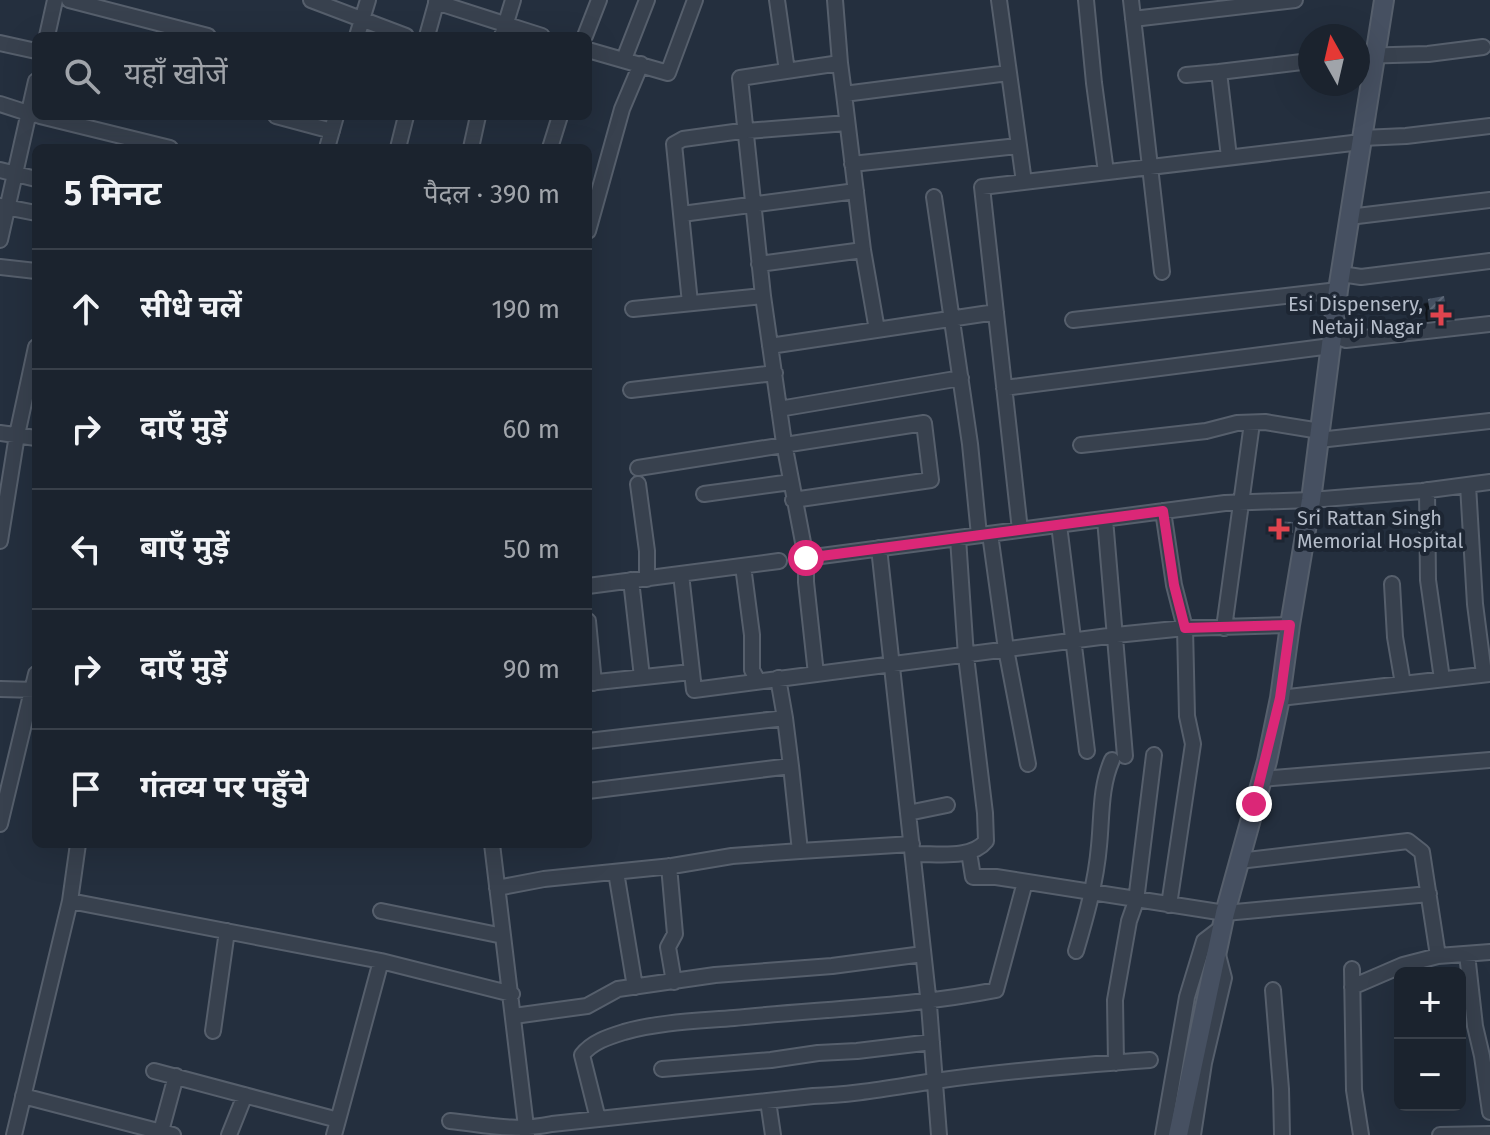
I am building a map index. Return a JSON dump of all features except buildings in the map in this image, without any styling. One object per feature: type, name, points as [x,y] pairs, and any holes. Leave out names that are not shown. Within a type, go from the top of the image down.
[{"type":"main road","points":[[1370,44],[1384,0]]},
{"type":"main road","points":[[1178,1135],[1223,921],[1262,779],[1280,698],[1320,436],[1361,140],[1364,96]]},
{"type":"street","points":[[48,32],[55,0]]},
{"type":"street","points":[[69,0],[193,32]]},
{"type":"street","points":[[311,0],[334,4],[396,32]]},
{"type":"street","points":[[358,32],[368,0]]},
{"type":"street","points":[[428,32],[437,1],[504,30],[513,0]]},
{"type":"street","points":[[587,32],[599,0]]},
{"type":"street","points":[[624,59],[647,0]]},
{"type":"street","points":[[592,51],[668,73],[695,0]]},
{"type":"street","points":[[777,0],[787,71]]},
{"type":"street","points":[[835,0],[852,164],[877,330]]},
{"type":"street","points":[[999,0],[1024,182]]},
{"type":"street","points":[[1086,0],[1106,172]]},
{"type":"street","points":[[1131,0],[1162,272]]},
{"type":"street","points":[[1133,19],[1295,0]]},
{"type":"street","points":[[0,43],[32,50]]},
{"type":"street","points":[[1370,56],[1428,54],[1483,47]]},
{"type":"street","points":[[1186,75],[1298,62]]},
{"type":"street","points":[[816,674],[806,558],[793,500],[763,296],[740,78],[840,63]]},
{"type":"street","points":[[592,217],[622,109],[641,64]]},
{"type":"street","points":[[1219,72],[1229,157]]},
{"type":"street","points":[[844,94],[1008,73]]},
{"type":"street","points":[[0,104],[32,114]]},
{"type":"street","points":[[0,240],[7,172],[33,120]]},
{"type":"street","points":[[55,120],[154,144]]},
{"type":"street","points":[[291,120],[332,131]]},
{"type":"street","points":[[328,144],[335,120]]},
{"type":"street","points":[[399,144],[405,120]]},
{"type":"street","points":[[472,144],[477,120]]},
{"type":"street","points":[[551,144],[559,120]]},
{"type":"street","points":[[690,303],[674,144],[683,139],[847,123]]},
{"type":"street","points":[[1020,530],[982,187],[1490,126]]},
{"type":"street","points":[[852,164],[1018,146]]},
{"type":"street","points":[[7,172],[32,178]]},
{"type":"street","points":[[682,214],[856,191]]},
{"type":"street","points":[[934,197],[985,534],[1028,764]]},
{"type":"street","points":[[1349,217],[1490,200]]},
{"type":"street","points":[[4,206],[32,212]]},
{"type":"street","points":[[759,264],[863,250]]},
{"type":"street","points":[[1073,320],[1490,261]]},
{"type":"street","points":[[0,267],[32,271]]},
{"type":"street","points":[[633,309],[763,296]]},
{"type":"street","points":[[770,346],[996,312]]},
{"type":"street","points":[[1004,388],[1332,340],[1490,324]]},
{"type":"street","points":[[0,541],[32,366]]},
{"type":"street","points":[[631,390],[775,373]]},
{"type":"street","points":[[779,409],[961,378]]},
{"type":"street","points":[[1081,445],[1206,431],[1237,423],[1296,425],[1320,436],[1490,421]]},
{"type":"street","points":[[638,468],[924,423],[931,480],[793,500]]},
{"type":"street","points":[[1224,628],[1252,423]]},
{"type":"street","points":[[0,433],[32,437]]},
{"type":"street","points":[[704,494],[791,482]]},
{"type":"street","points":[[806,558],[1163,511],[1427,490],[1490,482]]},
{"type":"street","points":[[638,484],[647,551],[647,579]]},
{"type":"street","points":[[1280,698],[1487,674],[1475,604],[1468,485]]},
{"type":"street","points":[[1427,490],[1428,580],[1442,679]]},
{"type":"street","points":[[1163,511],[1174,585],[1185,628],[1187,716],[1193,744],[1169,905]]},
{"type":"street","points":[[1076,951],[1092,893],[1107,771],[1118,758],[1116,635],[1105,519]]},
{"type":"street","points":[[1059,525],[1087,751]]},
{"type":"street","points":[[497,888],[544,879],[732,856],[800,851],[913,849],[969,852],[979,849],[986,841],[985,813],[966,656],[958,538]]},
{"type":"street","points":[[879,548],[913,849],[939,1135]]},
{"type":"street","points":[[592,585],[779,561]]},
{"type":"street","points":[[743,566],[752,635],[752,670],[758,681]]},
{"type":"street","points":[[681,574],[694,690],[1116,635],[1185,628],[1290,625]]},
{"type":"street","points":[[631,580],[642,677]]},
{"type":"street","points":[[1392,584],[1395,637],[1403,684]]},
{"type":"street","points":[[592,683],[691,672]]},
{"type":"street","points":[[778,678],[800,851]]},
{"type":"street","points":[[0,689],[32,684]]},
{"type":"street","points":[[0,824],[32,696]]},
{"type":"street","points":[[592,741],[785,718]]},
{"type":"street","points":[[1116,1063],[1115,1000],[1129,921],[1136,901],[1154,755]]},
{"type":"street","points":[[1262,779],[1490,760]]},
{"type":"street","points":[[592,791],[791,766]]},
{"type":"street","points":[[908,813],[947,805]]},
{"type":"street","points":[[1239,861],[1408,841],[1422,852],[1438,956]]},
{"type":"street","points":[[14,1135],[70,901],[77,848]]},
{"type":"street","points":[[492,848],[527,1132]]},
{"type":"street","points":[[969,852],[973,877],[996,877],[1169,905],[1223,921],[1429,894]]},
{"type":"street","points":[[669,866],[675,934],[668,947],[674,982]]},
{"type":"street","points":[[616,872],[635,987]]},
{"type":"street","points":[[590,1125],[582,1055],[589,1045],[625,1032],[996,990],[1025,882]]},
{"type":"street","points":[[70,901],[381,961],[512,994]]},
{"type":"street","points":[[381,911],[503,936]]},
{"type":"street","points":[[1163,1135],[1187,997],[1204,941],[1223,921]]},
{"type":"street","points":[[213,1031],[227,931]]},
{"type":"street","points":[[1193,1135],[1204,1063],[1224,978],[1217,951]]},
{"type":"street","points":[[1352,987],[1403,965],[1438,956],[1490,952]]},
{"type":"street","points":[[514,1016],[587,1006],[618,989],[923,954]]},
{"type":"street","points":[[1467,954],[1473,1015],[1490,1112]]},
{"type":"street","points":[[154,1071],[245,1095],[336,1128],[381,961]]},
{"type":"street","points":[[1352,969],[1354,1090],[1361,1135]]},
{"type":"street","points":[[1273,990],[1282,1135]]},
{"type":"street","points":[[662,1069],[932,1042]]},
{"type":"street","points":[[450,1121],[527,1132],[768,1101],[852,1095],[935,1081],[1150,1060]]},
{"type":"street","points":[[23,1096],[164,1134],[176,1076]]},
{"type":"street","points":[[229,1135],[245,1095]]},
{"type":"street","points":[[768,1101],[773,1135]]},
{"type":"street","points":[[1443,1135],[1490,1134]]},
{"type":"place","name":"Esi Dispensery, Netaji Nagar","points":[[1441,315]]},
{"type":"place","name":"Sri Rattan Singh Memorial Hospital","points":[[1279,529]]},
{"type":"route","points":[[806,558],[1163,511],[1174,585],[1185,628],[1290,625],[1280,698],[1254,804]]}]
